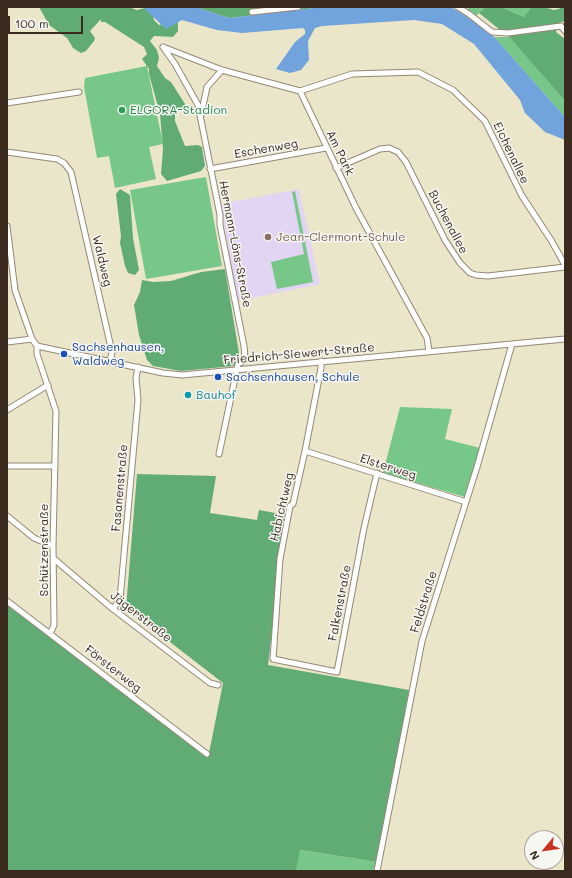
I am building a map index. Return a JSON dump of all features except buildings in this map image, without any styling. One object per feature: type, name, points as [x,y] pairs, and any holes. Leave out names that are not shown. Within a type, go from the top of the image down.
[{"type":"street","points":[[252,12],[298,7]]},
{"type":"street","points":[[458,7],[492,32],[508,33],[563,26],[565,31]]},
{"type":"street","name":"Hermann-Löns-Straße","points":[[201,118],[207,88],[222,70],[163,47],[196,99],[201,118],[246,357],[245,360],[238,364],[219,454]]},
{"type":"street","points":[[222,70],[300,91]]},
{"type":"street","name":"Eichenallee","points":[[300,91],[352,74],[418,72],[453,90],[485,121],[522,196],[551,240],[565,266]]},
{"type":"street","name":"Am Park","points":[[300,91],[336,168],[427,338],[429,351]]},
{"type":"street","points":[[7,103],[79,92]]},
{"type":"street","name":"Eschenweg","points":[[210,169],[326,148]]},
{"type":"street","name":"Buchenallee","points":[[336,168],[380,149],[389,148],[398,152],[406,162],[445,240],[460,263],[470,273],[488,276],[565,266]]},
{"type":"street","name":"Waldweg","points":[[7,152],[57,159],[68,166],[71,172],[112,352],[110,361]]},
{"type":"street","points":[[7,226],[15,290],[32,339],[37,346]]},
{"type":"street","points":[[7,342],[32,339]]},
{"type":"street","name":"Friedrich-Siewert-Straße","points":[[37,346],[182,375],[565,339]]},
{"type":"street","name":"Feldstraße","points":[[377,871],[422,641],[466,502],[512,344]]},
{"type":"street","name":"Schützenstraße","points":[[37,346],[37,354],[56,411],[53,546],[54,625],[50,634]]},
{"type":"street","name":"Habichtweg","points":[[273,660],[280,559],[290,506],[292,504],[305,451],[321,368],[321,361]]},
{"type":"street","name":"Fasanenstraße","points":[[114,609],[120,599],[129,515],[138,400],[136,378],[138,367]]},
{"type":"street","points":[[7,410],[48,385]]},
{"type":"street","name":"Elsterweg","points":[[305,451],[466,502]]},
{"type":"street","points":[[7,466],[55,466]]},
{"type":"street","name":"Falkenstraße","points":[[273,660],[337,672],[364,528],[377,474]]},
{"type":"street","points":[[7,516],[34,538],[53,546]]},
{"type":"street","name":"Jägerstraße","points":[[54,559],[114,609],[210,683],[218,685]]},
{"type":"street","name":"Försterweg","points":[[7,601],[207,754]]},
{"type":"shaded area","name":"Jean-Clermont-Schule","points":[[299,189],[320,284],[238,301],[220,204]]},
{"type":"green space","points":[[39,7],[129,7],[137,10],[145,8],[152,9],[154,20],[159,25],[178,20],[178,31],[173,37],[154,36],[150,41],[157,50],[159,58],[157,66],[165,78],[171,82],[185,104],[186,109],[180,109],[175,112],[175,121],[185,146],[198,145],[202,147],[205,166],[201,171],[167,181],[161,174],[163,149],[160,114],[149,69],[142,59],[147,54],[144,47],[105,22],[101,22],[101,19],[90,31],[95,38],[94,41],[86,51],[81,53],[73,48],[67,38],[49,25]]},
{"type":"green space","points":[[195,7],[323,7],[229,18]]},
{"type":"green space","points":[[469,7],[485,7],[472,20],[465,16]]},
{"type":"green space","points":[[485,7],[501,7],[524,17],[531,7],[544,7],[554,10],[565,7],[565,21],[559,23],[556,32],[565,39],[565,101],[509,37],[479,13]]},
{"type":"green space","points":[[501,7],[531,7],[524,17]]},
{"type":"green space","points":[[494,37],[509,37],[565,101],[565,117]]},
{"type":"green space","name":"ELGORA-Stadion","points":[[147,66],[163,144],[149,147],[156,179],[115,188],[109,156],[97,158],[84,87],[85,78]]},
{"type":"green space","points":[[206,177],[222,266],[146,279],[130,190]]},
{"type":"green space","points":[[120,189],[130,195],[133,238],[139,270],[135,275],[128,273],[120,243],[121,236],[116,194]]},
{"type":"green space","points":[[295,191],[313,282],[277,289],[271,262],[304,254],[292,192]]},
{"type":"green space","points":[[225,269],[240,359],[237,364],[234,366],[181,371],[153,366],[147,360],[139,335],[134,305],[140,292],[142,280],[153,282],[171,281],[201,272]]},
{"type":"green space","points":[[400,407],[452,409],[445,439],[480,448],[465,497],[383,473]]},
{"type":"green space","points":[[137,474],[216,476],[210,513],[257,520],[259,510],[286,515],[268,665],[409,690],[377,862],[300,850],[296,871],[7,871],[7,605],[208,758],[223,683],[126,608]]},
{"type":"green space","points":[[299,850],[377,862],[380,871],[296,871]]},
{"type":"water","points":[[143,7],[195,7],[229,18],[323,7],[451,7],[488,30],[565,117],[565,140],[545,132],[525,113],[520,100],[474,44],[442,24],[414,20],[322,26],[315,28],[308,41],[309,60],[301,70],[290,73],[276,69],[295,42],[305,34],[305,30],[303,28],[242,33],[217,30],[182,20],[166,29]]},
{"type":"place","name":"ELGORA-Stadion","points":[[122,110]]},
{"type":"place","name":"Jean-Clermont-Schule","points":[[268,237]]},
{"type":"place","name":"Sachsenhausen, Waldweg","points":[[64,354]]},
{"type":"place","name":"Sachsenhausen, Schule","points":[[218,377]]},
{"type":"place","name":"Bauhof","points":[[188,395]]}]
